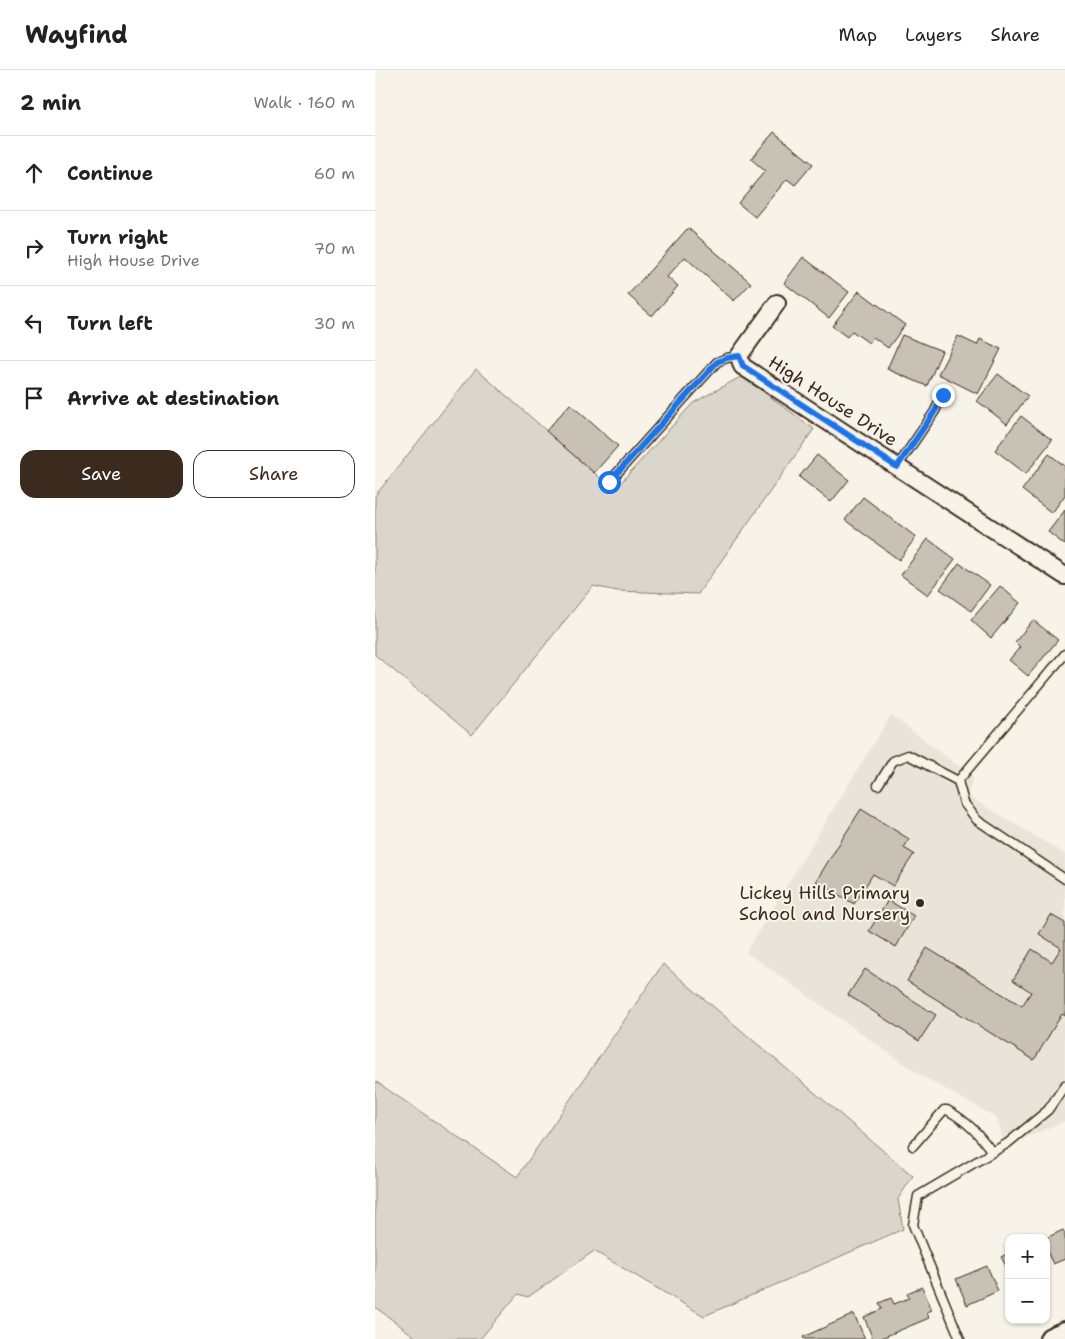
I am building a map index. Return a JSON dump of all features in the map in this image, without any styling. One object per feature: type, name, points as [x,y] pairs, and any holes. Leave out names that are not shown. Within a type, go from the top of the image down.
[{"type":"main road","points":[[1051,1339],[1065,1333]]},
{"type":"street","points":[[739,356],[777,303]]},
{"type":"street","name":"High House Drive","points":[[739,356],[743,366],[1065,576]]},
{"type":"lane","points":[[609,482],[717,362],[739,356]]},
{"type":"lane","points":[[897,467],[935,411],[943,395]]},
{"type":"lane","points":[[958,781],[1065,654]]},
{"type":"lane","points":[[878,785],[893,761],[908,755],[958,781],[964,803],[977,820],[1065,879]]},
{"type":"lane","points":[[960,1339],[913,1225],[918,1196],[1008,1142],[1048,1110],[1065,1085]]},
{"type":"lane","points":[[913,1146],[944,1110],[947,1110],[967,1122],[979,1134],[992,1152]]},
{"type":"shaded area","points":[[476,369],[614,490],[693,403],[742,376],[814,429],[698,594],[617,591],[593,586],[472,735],[375,655],[375,496]]},
{"type":"shaded area","name":"Lickey Hills Primary School and Nursery","points":[[891,715],[973,777],[968,796],[1065,854],[1065,1121],[1005,1146],[997,1118],[920,1075],[746,952]]},
{"type":"shaded area","points":[[663,964],[913,1176],[898,1199],[903,1229],[704,1316],[594,1251],[528,1297],[518,1294],[480,1339],[418,1339],[375,1307],[375,1081],[517,1177]]},
{"type":"building","points":[[774,132],[813,164],[795,185],[787,179],[755,217],[738,203],[765,171],[751,159]]},
{"type":"building","points":[[688,228],[751,283],[734,301],[685,257],[667,277],[678,286],[652,316],[628,295]]},
{"type":"building","points":[[803,257],[849,292],[829,318],[784,283]]},
{"type":"building","points":[[859,291],[905,325],[888,348],[873,337],[869,343],[852,331],[847,337],[832,326]]},
{"type":"building","points":[[902,335],[942,351],[927,386],[887,369]]},
{"type":"building","points":[[958,336],[977,345],[980,339],[1001,349],[978,394],[938,374]]},
{"type":"building","points":[[998,374],[1028,396],[1007,424],[977,401]]},
{"type":"building","points":[[570,404],[618,446],[594,473],[546,431]]},
{"type":"building","points":[[1021,416],[1052,440],[1026,474],[995,450]]},
{"type":"building","points":[[1049,454],[1065,466],[1065,495],[1052,513],[1022,490]]},
{"type":"building","points":[[817,455],[849,480],[831,502],[799,477]]},
{"type":"building","points":[[863,497],[916,537],[899,560],[845,520]]},
{"type":"building","points":[[1065,510],[1065,545],[1048,532]]},
{"type":"building","points":[[928,539],[955,559],[928,595],[901,575]]},
{"type":"building","points":[[959,563],[990,585],[971,611],[940,589]]},
{"type":"building","points":[[1000,586],[1020,603],[991,638],[971,620]]},
{"type":"building","points":[[1033,620],[1058,640],[1028,676],[1009,660],[1020,647],[1015,642]]},
{"type":"building","points":[[861,809],[909,839],[904,848],[914,854],[893,886],[873,874],[854,904],[816,881]]},
{"type":"building","points":[[888,900],[914,916],[896,947],[869,931]]},
{"type":"building","points":[[1051,915],[1065,923],[1065,1016],[1062,1014],[1034,1060],[907,981],[927,948],[1022,1006],[1031,992],[1013,980],[1032,949],[1052,962],[1061,948],[1039,934]]},
{"type":"building","points":[[865,969],[936,1015],[919,1041],[848,995]]},
{"type":"building","points":[[1063,1230],[1065,1234],[1065,1259],[1053,1264],[1050,1258],[1050,1236]]},
{"type":"building","points":[[1005,1255],[1005,1264],[1001,1257]]},
{"type":"building","points":[[987,1266],[998,1291],[967,1305],[956,1279]]},
{"type":"building","points":[[922,1287],[932,1310],[927,1312],[929,1318],[879,1339],[873,1339],[864,1317],[882,1309],[879,1303],[891,1298],[894,1304],[909,1298],[907,1293]]},
{"type":"building","points":[[854,1314],[865,1339],[804,1339],[803,1337]]},
{"type":"place","name":"Lickey Hills Primary School and Nursery","points":[[920,903]]},
{"type":"route","points":[[609,482],[717,362],[727,358],[739,356],[743,366],[897,467],[935,411],[943,395]]}]
